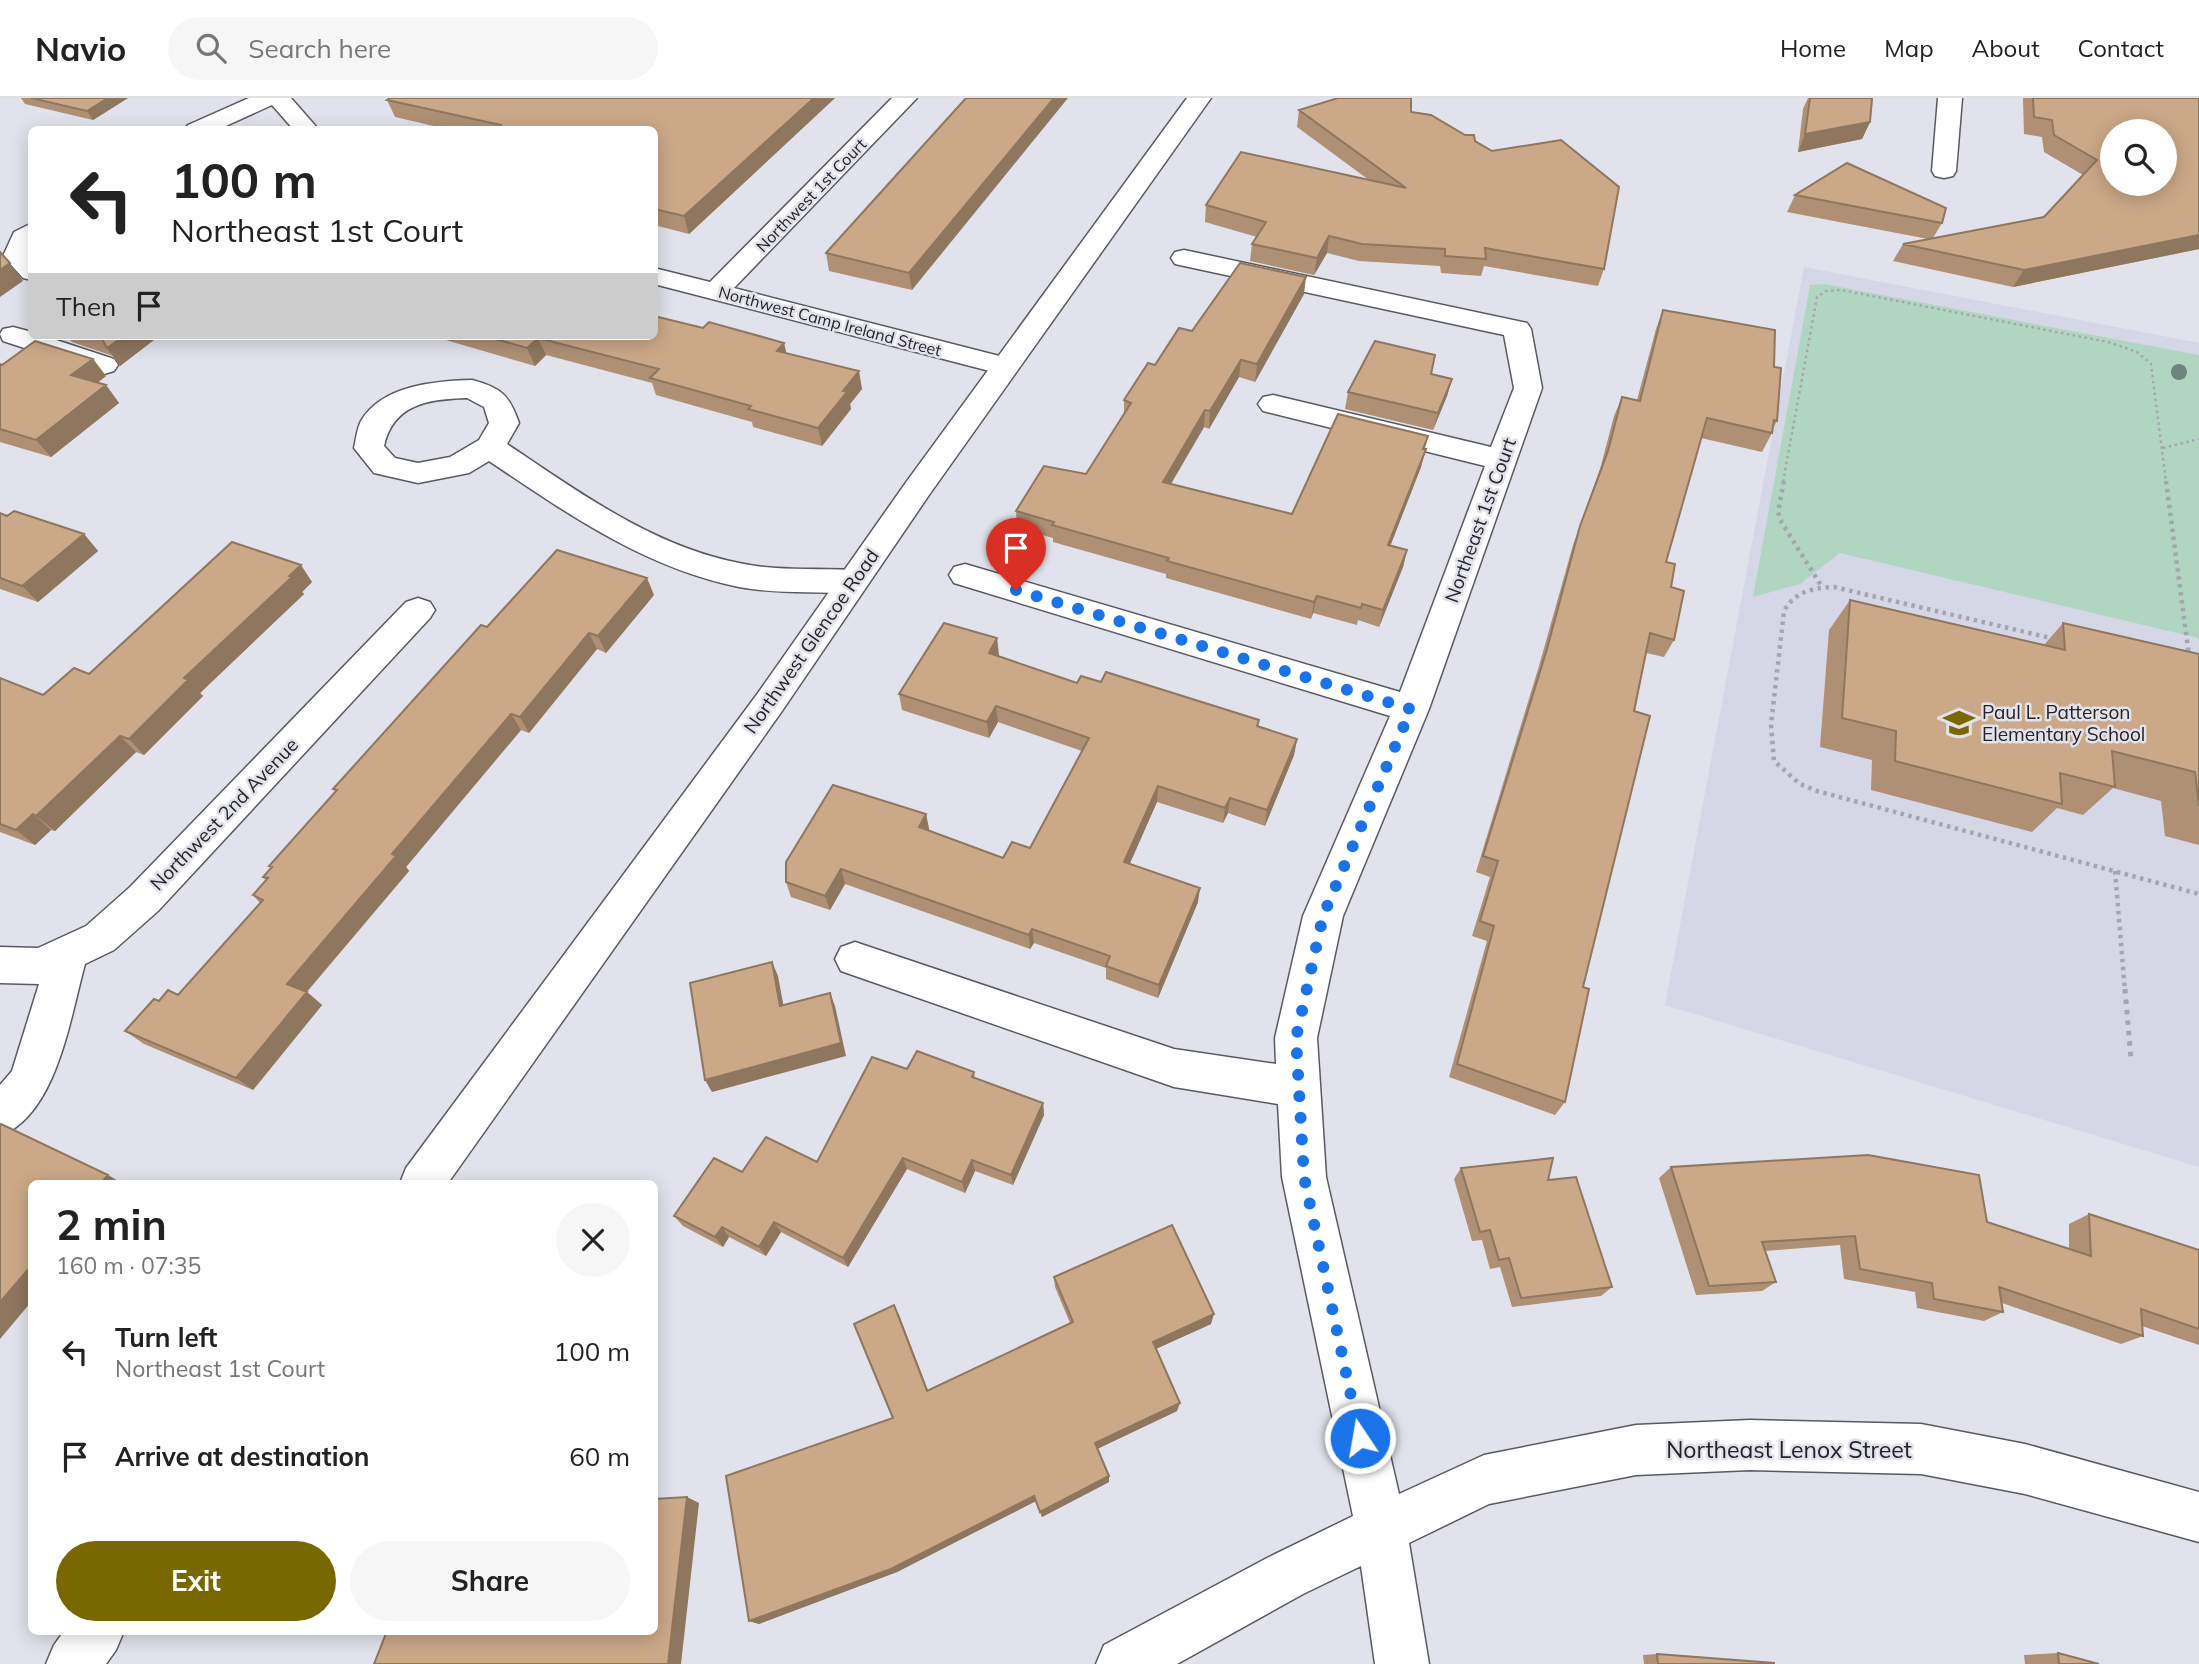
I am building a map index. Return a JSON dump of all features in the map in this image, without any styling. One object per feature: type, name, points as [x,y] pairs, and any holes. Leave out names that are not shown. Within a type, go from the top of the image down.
[{"type":"street","points":[[205,126],[268,98]]},
{"type":"street","points":[[278,98],[303,126]]},
{"type":"street","name":"Northwest 1st Court","points":[[717,291],[905,98]]},
{"type":"street","name":"Northwest Glencoe Road","points":[[424,1180],[770,702],[851,582],[1004,366],[1199,98]]},
{"type":"street","points":[[1944,171],[1950,98]]},
{"type":"street","points":[[28,234],[23,237],[16,256],[28,268]]},
{"type":"street","name":"Northeast 1st Court","points":[[1184,258],[1517,329],[1528,388],[1411,709],[1323,916],[1296,1038],[1304,1177],[1381,1528],[1402,1664]]},
{"type":"street","name":"Northwest Camp Ireland Street","points":[[658,277],[1004,366]]},
{"type":"street","points":[[32,340],[104,365]]},
{"type":"street","points":[[1273,404],[1502,460]]},
{"type":"street","points":[[490,447],[576,506],[679,559],[740,576],[851,582]]},
{"type":"street","points":[[965,575],[1411,709]]},
{"type":"street","name":"Northwest 2nd Avenue","points":[[0,965],[41,966],[100,938],[144,898],[418,610]]},
{"type":"street","points":[[0,1116],[30,1082],[68,953]]},
{"type":"street","points":[[855,959],[1174,1068],[1299,1087]]},
{"type":"street","name":"Northeast Lenox Street","points":[[1123,1664],[1285,1576],[1484,1480],[1636,1450],[1750,1444],[1920,1449],[2025,1469],[2199,1517]]},
{"type":"street","points":[[73,1664],[94,1635]]},
{"type":"path","points":[[1823,587],[1782,523],[1779,512],[1817,297],[1826,292],[1854,293],[2129,347],[2144,355],[2151,364],[2189,659]]},
{"type":"path","points":[[2162,448],[2199,439]]},
{"type":"path","points":[[2057,640],[1845,589],[1823,587],[1800,592],[1789,599],[1784,611],[1770,725],[1774,761],[1800,784],[1816,791],[2199,894]]},
{"type":"path","points":[[2115,872],[2131,1059]]},
{"type":"shaded area","name":"Paul L. Patterson Elementary School","points":[[1804,267],[2199,343],[2199,1167],[1665,1005]]},
{"type":"green space","points":[[1824,284],[2199,355],[2199,642],[2198,638],[1840,553],[1800,584],[1753,597],[1810,285]]},
{"type":"building","points":[[31,98],[108,98],[87,111]]},
{"type":"building","points":[[814,98],[684,216],[658,210],[658,126],[500,126],[387,100]]},
{"type":"building","points":[[966,98],[1054,98],[909,273],[826,253]]},
{"type":"building","points":[[1338,98],[1411,98],[1411,112],[1431,115],[1465,135],[1474,135],[1475,141],[1492,151],[1561,140],[1619,187],[1604,269],[1485,248],[1486,259],[1445,256],[1445,249],[1362,244],[1329,236],[1317,258],[1252,244],[1266,222],[1206,205],[1241,152],[1406,188],[1299,110]]},
{"type":"building","points":[[1810,98],[1872,98],[1870,122],[1805,134]]},
{"type":"building","points":[[2033,98],[2199,98],[2199,235],[2024,270],[1903,244],[2044,217],[2097,160],[2054,135],[2052,120],[2034,117]]},
{"type":"building","points":[[1847,163],[1946,208],[1942,223],[1795,195]]},
{"type":"building","points":[[0,252],[10,263],[0,270]]},
{"type":"building","points":[[1240,263],[1306,277],[1257,364],[1241,360],[1210,411],[1205,410],[1163,482],[1292,514],[1338,414],[1428,436],[1423,449],[1426,449],[1388,545],[1407,550],[1383,610],[1362,604],[1361,608],[1317,596],[1314,602],[1167,561],[1169,558],[1052,525],[1054,522],[1016,511],[1044,466],[1086,474],[1131,403],[1124,400],[1148,363],[1155,365],[1179,328],[1192,331]]},
{"type":"building","points":[[1663,310],[1775,330],[1774,367],[1781,368],[1777,421],[1774,420],[1772,433],[1707,418],[1666,562],[1675,564],[1671,587],[1684,591],[1674,640],[1650,633],[1634,711],[1650,716],[1583,987],[1589,989],[1565,1102],[1457,1064],[1494,926],[1480,921],[1498,861],[1483,856],[1547,649],[1580,526],[1608,451],[1622,397],[1640,401]]},
{"type":"building","points":[[658,317],[703,328],[709,322],[784,343],[777,351],[859,371],[843,391],[847,392],[818,428],[650,378],[659,369],[546,340],[658,340]]},
{"type":"building","points":[[103,340],[118,340],[107,348]]},
{"type":"building","points":[[499,340],[536,340],[527,348]]},
{"type":"building","points":[[35,341],[93,359],[71,375],[106,385],[36,440],[0,429],[0,364]]},
{"type":"building","points":[[1375,341],[1435,355],[1431,374],[1452,379],[1438,413],[1348,392]]},
{"type":"building","points":[[14,511],[84,534],[22,586],[0,578],[0,513],[7,516]]},
{"type":"building","points":[[232,542],[301,565],[289,576],[292,577],[184,678],[188,680],[129,739],[120,736],[36,816],[33,814],[16,830],[0,824],[0,678],[43,695],[74,668],[89,674]]},
{"type":"building","points":[[557,550],[647,578],[598,636],[589,633],[520,717],[511,714],[392,854],[396,856],[287,984],[307,992],[236,1078],[125,1031],[154,999],[159,1001],[168,990],[178,995],[263,900],[253,895],[268,878],[263,877],[272,867],[269,866],[337,790],[333,789],[481,625],[487,627]]},
{"type":"building","points":[[1850,600],[2065,650],[2063,623],[2199,654],[2199,806],[2195,772],[2112,751],[2115,787],[2060,773],[2062,804],[1895,761],[1896,731],[1842,718]]},
{"type":"building","points":[[944,623],[997,638],[989,653],[1077,683],[1081,676],[1101,682],[1106,672],[1259,720],[1257,726],[1297,739],[1267,810],[1230,798],[1225,808],[1158,786],[1124,862],[1200,888],[1159,985],[1106,966],[1110,956],[1032,929],[1029,935],[841,869],[825,896],[786,882],[786,862],[833,785],[926,814],[919,827],[1003,858],[1012,842],[1030,848],[1089,738],[996,706],[987,722],[899,694]]},
{"type":"building","points":[[772,962],[780,1006],[830,993],[841,1043],[705,1080],[690,983]]},
{"type":"building","points":[[917,1051],[974,1072],[972,1077],[1043,1103],[1011,1175],[972,1160],[962,1182],[903,1158],[843,1258],[774,1222],[759,1247],[722,1227],[715,1237],[674,1216],[714,1158],[742,1172],[766,1137],[817,1162],[872,1057],[907,1069]]},
{"type":"building","points":[[1,1124],[108,1175],[104,1180],[28,1180],[28,1270],[0,1302]]},
{"type":"building","points":[[1868,1155],[1979,1175],[1987,1222],[2091,1256],[2089,1214],[2199,1250],[2199,1329],[2141,1309],[2143,1336],[1999,1287],[2003,1312],[1934,1299],[1932,1283],[1860,1269],[1855,1236],[1762,1242],[1776,1282],[1709,1286],[1671,1167]]},
{"type":"building","points":[[1553,1158],[1548,1180],[1576,1177],[1612,1287],[1521,1298],[1509,1258],[1499,1260],[1490,1230],[1480,1232],[1461,1168]]},
{"type":"building","points":[[1172,1225],[1214,1314],[1153,1342],[1180,1403],[1095,1443],[1109,1476],[1040,1512],[1034,1496],[891,1569],[749,1621],[726,1476],[893,1418],[854,1324],[894,1305],[927,1391],[1073,1322],[1054,1277]]},
{"type":"building","points":[[687,1497],[668,1664],[374,1664],[385,1635],[658,1635],[658,1499]]},
{"type":"building","points":[[2058,1653],[2099,1664],[2059,1664]]},
{"type":"building","points":[[1657,1654],[1774,1663],[1774,1664],[1658,1664]]},
{"type":"place","name":"Paul L. Patterson Elementary School","points":[[1959,723]]},
{"type":"route","points":[[1016,590],[1411,709],[1323,916],[1296,1038],[1304,1177],[1360,1438]]}]
